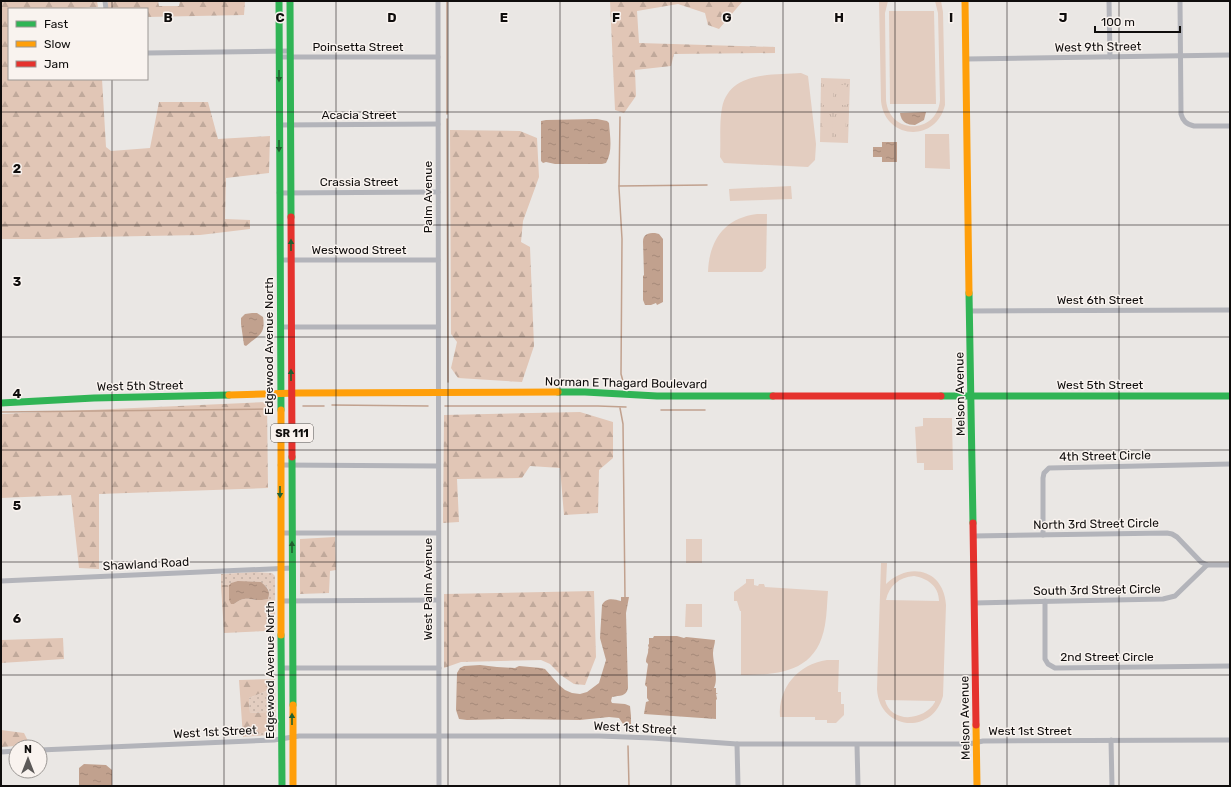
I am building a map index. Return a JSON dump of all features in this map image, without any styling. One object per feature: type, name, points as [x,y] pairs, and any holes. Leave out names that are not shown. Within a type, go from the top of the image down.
[{"type":"street","name":"Edgewood Avenue North","points":[[278,1],[282,786]]},
{"type":"street","name":"Edgewood Avenue North","points":[[290,1],[293,786]]},
{"type":"street","name":"Palm Avenue","points":[[438,1],[438,392]]},
{"type":"street","name":"Melson Avenue","points":[[965,1],[977,786]]},
{"type":"street","points":[[1109,1],[1110,57]]},
{"type":"street","points":[[1180,1],[1182,120],[1185,123],[1194,126],[1230,126]]},
{"type":"street","name":"Poinsetta Street","points":[[148,53],[438,56]]},
{"type":"street","name":"West 9th Street","points":[[966,59],[1230,55]]},
{"type":"street","name":"Acacia Street","points":[[279,125],[438,124]]},
{"type":"street","name":"Crassia Street","points":[[279,193],[438,192]]},
{"type":"street","name":"Westwood Street","points":[[280,260],[438,260]]},
{"type":"street","name":"West 6th Street","points":[[970,311],[1230,310]]},
{"type":"street","points":[[280,327],[438,327]]},
{"type":"street","name":"West Palm Avenue","points":[[438,392],[439,786]]},
{"type":"street","name":"Norman E Thagard Boulevard","points":[[280,394],[585,392],[657,396],[971,396]]},
{"type":"street","name":"West 5th Street","points":[[1,403],[94,398],[280,394]]},
{"type":"street","name":"West 5th Street","points":[[971,396],[1230,396]]},
{"type":"street","name":"4th Street Circle","points":[[1044,535],[1043,478],[1044,474],[1049,468],[1230,464]]},
{"type":"street","points":[[280,465],[438,466]]},
{"type":"street","points":[[280,533],[438,533]]},
{"type":"street","name":"North 3rd Street Circle","points":[[973,536],[1172,534],[1201,562],[1207,565]]},
{"type":"street","points":[[1207,565],[1230,565]]},
{"type":"street","name":"South 3rd Street Circle","points":[[974,603],[1163,599],[1175,596],[1207,565]]},
{"type":"street","name":"Shawland Road","points":[[1,581],[292,568]]},
{"type":"street","points":[[281,601],[438,600]]},
{"type":"street","name":"2nd Street Circle","points":[[1045,601],[1045,658],[1048,664],[1055,668],[1230,666]]},
{"type":"street","points":[[281,668],[439,668]]},
{"type":"street","name":"West 1st Street","points":[[48,750],[282,739],[299,736],[606,736],[737,744],[857,745],[969,744],[983,741],[1230,740]]},
{"type":"street","points":[[1111,740],[1112,786]]},
{"type":"street","points":[[737,744],[738,786]]},
{"type":"street","points":[[857,745],[858,786]]},
{"type":"green space","points":[[1,1],[97,1],[98,7],[8,8],[8,80],[102,80],[106,147],[111,151],[150,148],[159,102],[208,102],[218,139],[270,136],[269,173],[226,178],[225,219],[250,220],[250,229],[200,235],[1,239]]},
{"type":"green space","points":[[108,1],[158,1],[159,6],[179,6],[180,1],[245,1],[244,15],[148,17],[148,8],[108,8]]},
{"type":"green space","points":[[610,1],[749,1],[742,2],[719,29],[708,25],[705,13],[678,4],[637,11],[639,43],[775,47],[775,53],[674,54],[671,66],[635,70],[636,96],[624,113],[615,110]]},
{"type":"green space","points":[[879,1],[888,1],[885,13],[886,100],[889,111],[895,120],[904,125],[913,126],[922,125],[931,120],[937,111],[940,100],[938,13],[935,1],[941,1],[943,12],[945,105],[940,117],[932,126],[922,131],[911,132],[901,129],[891,123],[885,114],[881,101]]},
{"type":"green space","points":[[889,11],[934,11],[936,104],[890,104]]},
{"type":"green space","points":[[801,73],[808,76],[816,144],[815,160],[808,167],[724,163],[720,157],[721,114],[726,96],[733,87],[754,77]]},
{"type":"green space","points":[[821,78],[850,79],[848,143],[820,142]]},
{"type":"green space","points":[[824,84],[833,85],[833,105],[823,105]]},
{"type":"green space","points":[[837,85],[846,85],[846,105],[836,105]]},
{"type":"green space","points":[[823,116],[833,117],[832,137],[823,137]]},
{"type":"green space","points":[[836,117],[846,117],[845,137],[836,137]]},
{"type":"green space","points":[[450,130],[520,131],[537,138],[539,177],[523,221],[521,242],[530,247],[534,346],[522,382],[458,378],[451,368],[457,342],[451,334]]},
{"type":"green space","points":[[925,134],[949,134],[950,169],[925,168]]},
{"type":"green space","points":[[791,186],[792,199],[730,201],[729,189]]},
{"type":"green space","points":[[767,214],[766,268],[762,272],[708,272],[711,250],[720,233],[736,220],[745,216]]},
{"type":"green space","points":[[267,402],[268,488],[99,494],[99,569],[79,568],[71,495],[1,498],[1,414]]},
{"type":"green space","points":[[580,412],[613,422],[613,458],[599,470],[598,513],[564,515],[560,468],[530,466],[522,478],[457,479],[459,522],[443,523],[444,415]]},
{"type":"green space","points":[[923,418],[952,418],[953,470],[924,470],[924,463],[917,463],[915,427],[923,426]]},
{"type":"green space","points":[[335,537],[336,570],[330,571],[329,593],[300,594],[300,539]]},
{"type":"green space","points":[[686,539],[702,539],[702,563],[686,563]]},
{"type":"green space","points":[[881,563],[887,563],[886,584],[895,577],[915,571],[932,577],[939,584],[944,593],[946,605],[943,696],[937,709],[928,718],[918,722],[907,723],[896,720],[887,713],[880,703],[877,689]],"holes":[[[914,576],[928,581],[935,587],[939,601],[886,600],[890,590],[899,580]],[[885,700],[935,701],[935,702],[923,713],[908,717],[894,713],[888,708]]]},
{"type":"green space","points":[[254,572],[272,573],[275,576],[275,630],[267,631],[266,617],[271,605],[268,599],[269,592],[267,587],[257,582],[221,585],[221,574]]},
{"type":"green space","points":[[746,579],[754,579],[754,585],[758,586],[759,584],[764,584],[765,587],[828,591],[826,621],[821,641],[814,653],[795,668],[769,674],[741,675],[741,611],[737,601],[734,601],[734,592],[746,583]]},
{"type":"green space","points":[[221,585],[229,585],[229,600],[234,604],[243,599],[268,599],[272,605],[270,614],[266,617],[267,631],[224,633]]},
{"type":"green space","points":[[594,591],[596,657],[585,685],[574,684],[562,676],[550,664],[541,660],[461,662],[444,668],[444,594]]},
{"type":"green space","points":[[686,604],[702,604],[702,627],[685,627]]},
{"type":"green space","points":[[63,638],[64,659],[1,663],[1,640]]},
{"type":"green space","points":[[839,660],[838,692],[841,692],[841,704],[844,704],[844,715],[836,723],[827,723],[827,720],[815,720],[815,717],[780,717],[782,696],[792,679],[807,667],[817,662]]},
{"type":"green space","points":[[272,679],[275,679],[276,731],[272,733],[272,735],[243,737],[271,731],[268,712],[250,713],[249,698],[271,689]]},
{"type":"green space","points":[[272,679],[271,689],[249,698],[250,713],[268,712],[271,717],[271,731],[243,737],[239,680]]},
{"type":"green space","points":[[1,730],[24,733],[27,739],[8,739],[8,747],[1,747]]},
{"type":"water","points":[[926,112],[924,120],[915,125],[905,122],[900,113]]},
{"type":"water","points":[[597,119],[607,121],[609,123],[610,154],[606,163],[555,164],[546,162],[543,163],[541,161],[541,121]]},
{"type":"water","points":[[882,142],[897,142],[897,162],[882,162],[882,157],[873,157],[873,147],[882,147]]},
{"type":"water","points":[[646,234],[659,234],[663,239],[663,302],[657,305],[656,303],[645,305],[643,300],[643,239]]},
{"type":"water","points":[[257,313],[263,317],[264,323],[260,334],[246,346],[244,345],[241,318],[245,314]]},
{"type":"water","points":[[238,581],[261,582],[268,589],[268,599],[243,599],[231,604],[229,600],[229,585]]},
{"type":"water","points":[[621,597],[629,597],[626,613],[628,688],[626,693],[620,696],[612,697],[611,701],[612,703],[630,706],[631,724],[623,724],[619,718],[609,717],[580,720],[459,719],[456,710],[457,673],[460,668],[464,666],[480,665],[515,668],[519,666],[545,669],[559,685],[572,693],[580,694],[587,692],[599,683],[606,660],[600,638],[602,605],[608,600],[613,599],[621,601]]},
{"type":"water","points":[[654,636],[677,636],[684,638],[715,640],[713,653],[716,680],[714,688],[716,688],[716,693],[718,693],[716,694],[716,719],[644,714],[646,702],[649,701],[647,698],[647,687],[645,685],[648,664],[646,662],[646,658],[648,648],[649,649],[649,638],[653,638]]},
{"type":"water","points":[[84,764],[106,765],[112,770],[112,786],[79,786],[79,768]]},
{"type":"waterway","points":[[447,1],[447,114]]},
{"type":"waterway","points":[[620,117],[619,188],[622,239],[621,374],[624,385]]},
{"type":"waterway","points":[[447,119],[448,382]]},
{"type":"waterway","points":[[619,186],[707,185]]},
{"type":"waterway","points":[[332,405],[428,406]]},
{"type":"waterway","points":[[303,406],[324,406]]},
{"type":"waterway","points":[[445,406],[626,407]]},
{"type":"waterway","points":[[620,408],[623,424],[625,597]]},
{"type":"waterway","points":[[1,412],[269,409]]},
{"type":"waterway","points":[[661,410],[705,410]]},
{"type":"waterway","points":[[628,746],[629,786]]},
{"type":"traffic: fast","points":[[279,1],[281,410]]},
{"type":"traffic: fast","points":[[290,1],[291,217]]},
{"type":"traffic: fast","points":[[969,293],[973,523]]},
{"type":"traffic: fast","points":[[558,392],[657,396],[773,396]]},
{"type":"traffic: fast","points":[[1,403],[94,398],[229,395]]},
{"type":"traffic: fast","points":[[941,396],[1230,396]]},
{"type":"traffic: fast","points":[[292,457],[293,705]]},
{"type":"traffic: fast","points":[[281,635],[282,786]]},
{"type":"traffic: slow","points":[[965,1],[969,293]]},
{"type":"traffic: slow","points":[[229,395],[298,393],[558,392]]},
{"type":"traffic: slow","points":[[281,410],[281,635]]},
{"type":"traffic: slow","points":[[293,705],[293,786]]},
{"type":"traffic: slow","points":[[976,725],[977,786]]},
{"type":"traffic: jam","points":[[291,217],[292,457]]},
{"type":"traffic: jam","points":[[773,396],[941,396]]},
{"type":"traffic: jam","points":[[973,523],[976,725]]}]
